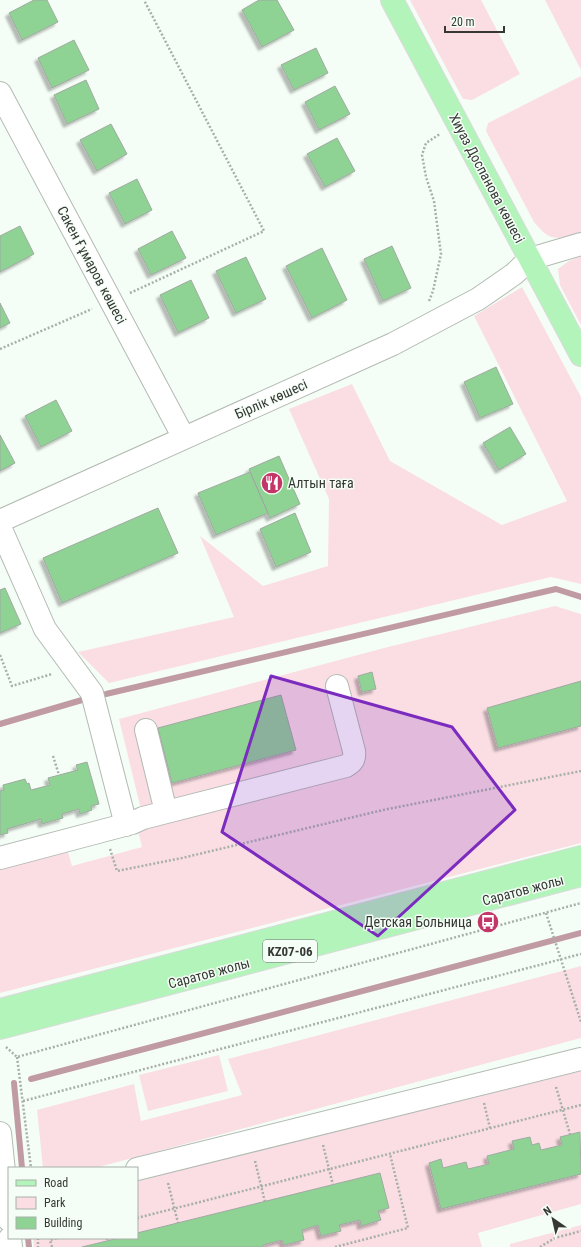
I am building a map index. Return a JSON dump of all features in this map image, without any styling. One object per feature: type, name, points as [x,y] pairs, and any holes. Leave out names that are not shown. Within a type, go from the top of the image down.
[{"type":"main road","name":"Хиуаз Доспанова көшесі","points":[[392,0],[581,356]]},
{"type":"main road","name":"Саратов жолы","points":[[0,1010],[581,857]]},
{"type":"main road","name":"Саратов жолы","points":[[2,1037],[581,875]]},
{"type":"street","name":"Сакен Ғұмаров көшесі","points":[[0,93],[184,438]]},
{"type":"street","points":[[530,259],[581,244]]},
{"type":"street","name":"Бірлік көшесі","points":[[0,521],[393,344],[427,327],[496,288],[530,259]]},
{"type":"street","points":[[0,527],[45,629],[91,690],[126,825]]},
{"type":"street","points":[[0,858],[126,825],[143,818],[346,766],[354,760],[354,751],[337,686]]},
{"type":"street","points":[[146,730],[166,812]]},
{"type":"street","points":[[138,1169],[581,1059]]},
{"type":"street","points":[[0,1133],[8,1207]]},
{"type":"path","points":[[0,349],[112,301],[264,231],[144,0]]},
{"type":"path","points":[[427,304],[433,291],[441,254],[434,201],[426,177],[422,155],[426,143],[457,122]]},
{"type":"path","points":[[0,655],[12,686],[73,667]]},
{"type":"path","points":[[53,756],[59,775]]},
{"type":"path","points":[[104,830],[117,871],[182,858],[383,810],[581,771]]},
{"type":"path","points":[[17,1057],[581,903]]},
{"type":"path","points":[[546,913],[581,1022]]},
{"type":"path","points":[[23,1101],[581,954]]},
{"type":"path","points":[[2,1037],[17,1057],[31,1167]]},
{"type":"path","points":[[550,1067],[570,1134]]},
{"type":"path","points":[[479,1085],[490,1128]]},
{"type":"path","points":[[138,1218],[581,1105]]},
{"type":"path","points":[[318,1125],[333,1185]]},
{"type":"path","points":[[250,1141],[265,1202]]},
{"type":"path","points":[[335,1247],[408,1228],[390,1154]]},
{"type":"path","points":[[164,1163],[178,1223]]},
{"type":"path","points":[[540,1247],[555,1238],[581,1231]]},
{"type":"path","points":[[52,1247],[50,1240],[54,1239]]},
{"type":"highlighted area","points":[[271,676],[452,727],[515,810],[378,936],[222,832]]},
{"type":"green space","points":[[410,0],[481,0],[520,74],[472,100],[463,99]]},
{"type":"green space","points":[[545,0],[581,0],[581,70]]},
{"type":"green space","points":[[581,76],[581,233],[566,237],[554,238],[540,229],[534,222],[486,131],[488,123]]},
{"type":"green space","points":[[581,256],[581,325],[560,285],[558,269],[569,261]]},
{"type":"green space","points":[[522,287],[581,397],[581,584],[551,577],[109,683],[78,652],[234,617],[200,536],[263,586],[328,566],[329,499],[289,409],[352,384],[390,461],[502,525],[567,501],[474,316]]},
{"type":"green space","points":[[555,606],[581,614],[581,843],[0,993],[0,867],[67,849],[72,866],[142,847],[138,831],[143,818],[119,719],[384,648]]},
{"type":"green space","points":[[581,966],[581,1038],[99,1167],[43,1167],[37,1110],[134,1084],[141,1121],[242,1095],[228,1059]]},
{"type":"green space","points":[[219,1055],[228,1091],[148,1111],[139,1075]]},
{"type":"green space","points":[[581,1071],[581,1132],[560,1137],[562,1145],[541,1150],[539,1143],[532,1145],[530,1137],[512,1141],[514,1149],[487,1156],[489,1164],[468,1169],[466,1162],[443,1168],[441,1159],[429,1163],[441,1209],[581,1174],[581,1204],[478,1233],[482,1247],[263,1247],[263,1245],[282,1240],[284,1245],[304,1240],[302,1230],[318,1225],[321,1236],[340,1231],[339,1225],[360,1220],[361,1225],[380,1220],[378,1211],[138,1233],[138,1181]]},
{"type":"green space","points":[[581,1225],[581,1247],[510,1247],[510,1244]]},
{"type":"green space","points":[[33,1239],[115,1239],[82,1247],[34,1247]]},
{"type":"building","points":[[34,0],[47,0],[58,22],[22,40],[9,13]]},
{"type":"building","points":[[259,0],[277,0],[294,30],[262,47],[242,10]]},
{"type":"building","points":[[74,40],[89,70],[52,88],[38,58]]},
{"type":"building","points":[[316,48],[328,73],[294,90],[281,65]]},
{"type":"building","points":[[86,80],[99,109],[67,124],[54,95]]},
{"type":"building","points":[[335,86],[350,114],[319,130],[305,102]]},
{"type":"building","points":[[111,124],[127,154],[97,171],[80,140]]},
{"type":"building","points":[[337,138],[355,171],[325,187],[307,154]]},
{"type":"building","points":[[137,179],[152,210],[125,224],[109,193]]},
{"type":"building","points":[[20,226],[34,254],[0,272],[0,236]]},
{"type":"building","points":[[172,231],[186,258],[151,275],[138,249]]},
{"type":"building","points":[[392,246],[411,288],[383,301],[364,259]]},
{"type":"building","points":[[322,248],[347,300],[312,318],[286,266]]},
{"type":"building","points":[[246,257],[266,299],[236,313],[216,271]]},
{"type":"building","points":[[191,280],[209,318],[178,333],[160,295]]},
{"type":"building","points":[[0,303],[10,323],[0,328]]},
{"type":"building","points":[[496,367],[513,404],[480,418],[464,382]]},
{"type":"building","points":[[56,400],[72,431],[41,447],[25,416]]},
{"type":"building","points":[[510,427],[526,454],[499,470],[483,443]]},
{"type":"building","points":[[0,435],[15,463],[0,471]]},
{"type":"building","points":[[279,456],[300,504],[270,518],[249,469]]},
{"type":"building","points":[[250,472],[268,513],[216,535],[198,493]]},
{"type":"building","points":[[158,508],[178,553],[62,603],[43,558]]},
{"type":"building","points":[[295,513],[311,552],[276,567],[260,529]]},
{"type":"building","points":[[5,588],[21,624],[0,633],[0,590]]},
{"type":"building","points":[[372,672],[376,689],[362,692],[358,676]]},
{"type":"building","points":[[581,681],[581,726],[498,748],[487,708]]},
{"type":"building","points":[[281,695],[296,750],[172,783],[158,728]]},
{"type":"building","points":[[87,762],[99,804],[91,806],[92,810],[80,814],[79,809],[62,814],[63,818],[42,824],[41,819],[7,829],[8,833],[0,835],[0,791],[4,790],[3,785],[25,779],[27,784],[29,783],[31,790],[50,785],[48,778],[78,770],[76,765]]},
{"type":"building","points":[[580,1132],[581,1174],[441,1209],[429,1163],[441,1159],[443,1168],[466,1162],[468,1169],[489,1164],[487,1156],[514,1149],[512,1141],[530,1137],[532,1145],[539,1143],[541,1150],[562,1145],[560,1137]]},
{"type":"building","points":[[380,1173],[389,1208],[378,1211],[381,1220],[361,1226],[360,1220],[339,1225],[341,1231],[321,1236],[318,1225],[302,1230],[304,1240],[284,1245],[282,1240],[263,1245],[263,1247],[82,1247],[115,1239],[138,1239],[138,1233]]},
{"type":"waterway","points":[[106,694],[556,589],[581,597]]},
{"type":"waterway","points":[[0,724],[82,700]]},
{"type":"waterway","points":[[31,1079],[581,933]]},
{"type":"waterway","points":[[14,1083],[22,1167]]},
{"type":"waterway","points":[[28,1239],[29,1247]]},
{"type":"place","name":"Алтын таға","points":[[272,483]]},
{"type":"place","name":"Детская Больница","points":[[488,922]]}]
